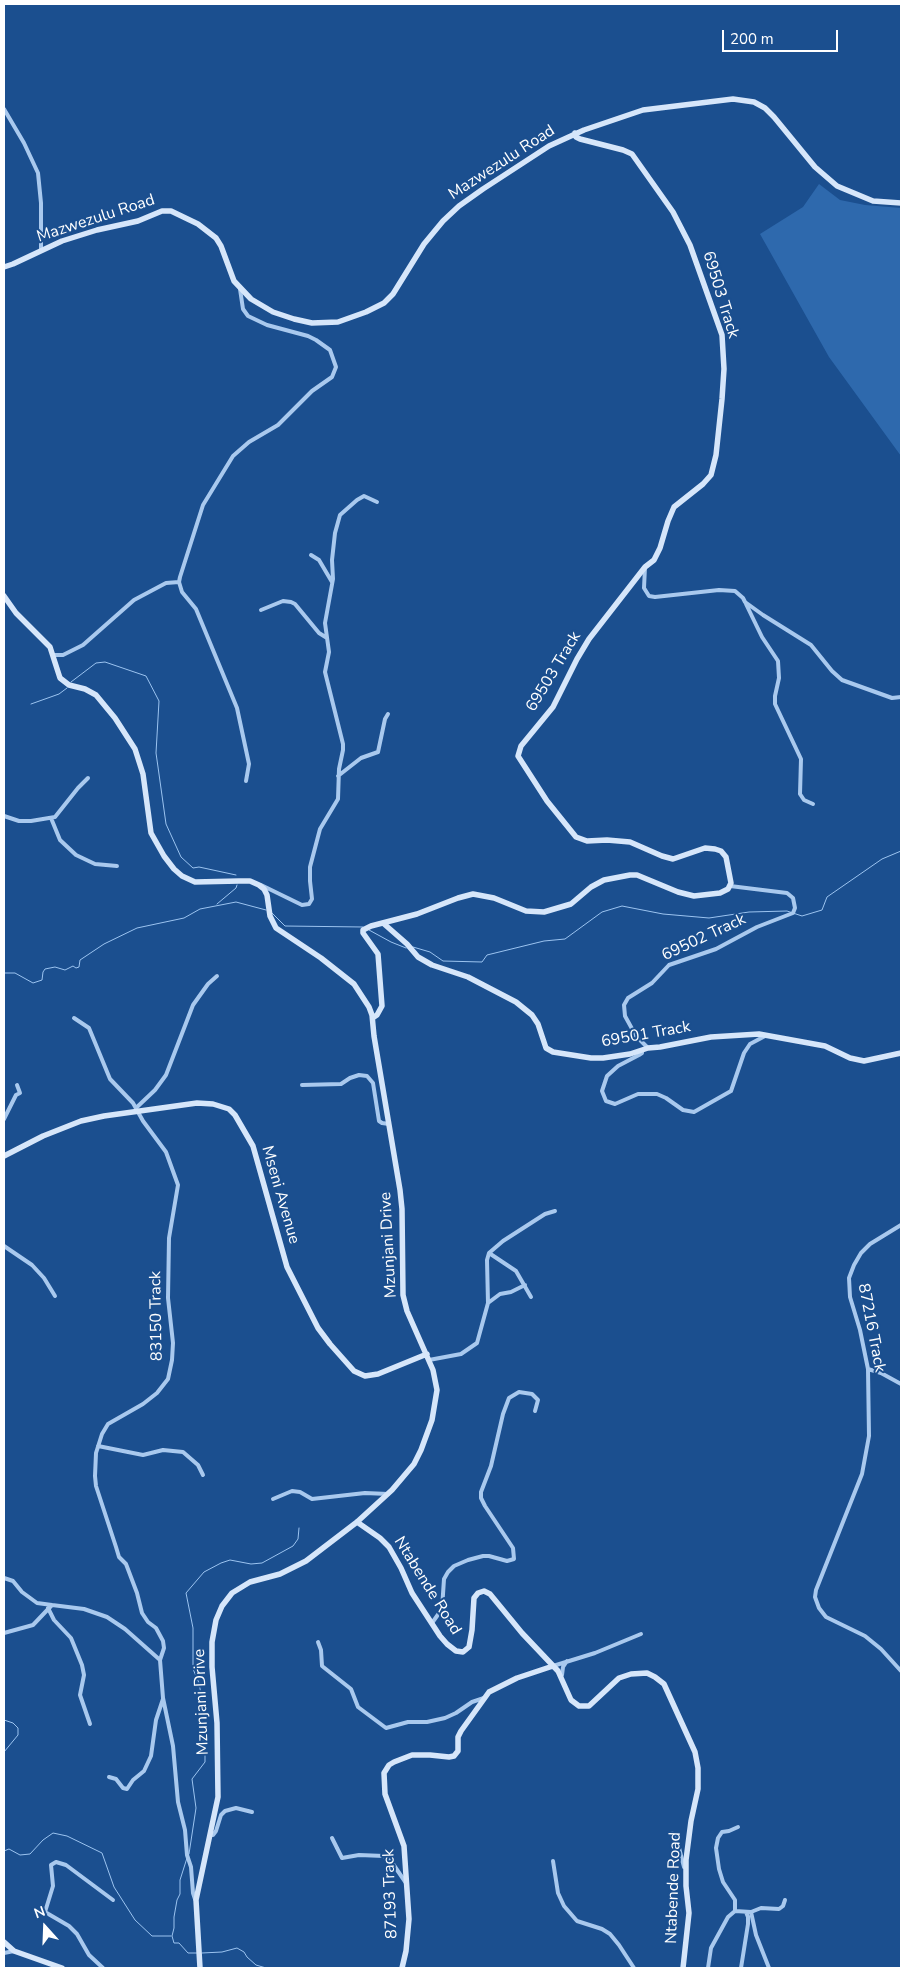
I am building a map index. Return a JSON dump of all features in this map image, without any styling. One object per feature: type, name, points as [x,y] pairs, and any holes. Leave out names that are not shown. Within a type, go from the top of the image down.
[{"type":"street","name":"Mazwezulu Road","points":[[4,267],[52,244],[97,230],[130,224],[162,211],[171,210],[198,224],[216,238],[225,255],[234,281],[251,299],[273,312],[304,322],[338,322],[384,303],[424,244],[459,206],[561,140],[643,110],[681,107],[720,100],[744,100],[765,108],[815,167],[837,186],[868,200],[901,203]]},
{"type":"street","points":[[4,109],[24,142],[38,173],[41,203],[41,250]]},
{"type":"street","name":"69503 Track","points":[[575,134],[580,140],[629,152],[673,212],[682,228],[722,335],[724,369],[722,399],[716,455],[711,475],[703,484],[674,507],[654,560],[645,567],[589,639],[553,707],[521,746],[518,756],[547,801],[576,837],[587,841],[630,842],[668,858],[677,858],[705,848],[715,849],[721,851],[726,857],[731,880],[730,886]]},
{"type":"street","points":[[240,289],[243,309],[248,316],[267,325],[316,340],[331,353],[336,364],[332,377],[312,391],[278,425],[249,442],[233,456],[207,496],[182,567],[179,582],[182,592],[197,612],[213,653],[224,673],[239,713],[248,764],[246,781]]},
{"type":"street","points":[[4,596],[16,613],[48,644],[60,678],[69,685],[90,692],[103,702],[115,718],[134,750],[146,783],[151,833],[174,869],[182,876],[195,882],[244,881],[259,885],[294,903],[302,905],[311,902],[310,867],[320,829],[338,798],[338,776],[343,744],[325,672],[329,652],[325,623],[332,582],[334,541],[340,515],[364,496],[377,502]]},
{"type":"street","points":[[311,555],[319,560],[332,582]]},
{"type":"street","points":[[645,567],[644,588],[650,596],[728,591],[739,594],[745,602],[762,637],[778,661],[779,678],[775,704],[801,759],[800,794],[804,800],[813,804]]},
{"type":"street","points":[[53,655],[63,655],[83,645],[134,600],[166,583],[179,582]]},
{"type":"street","points":[[261,610],[283,601],[295,604],[319,633],[327,638]]},
{"type":"street","points":[[745,602],[811,645],[832,671],[842,680],[892,698],[901,697]]},
{"type":"street","points":[[338,776],[362,758],[378,752],[385,719],[388,714]]},
{"type":"street","points":[[4,816],[19,821],[32,822],[51,818],[57,814],[88,778]]},
{"type":"street","points":[[51,818],[60,840],[76,855],[95,864],[117,866]]},
{"type":"street","points":[[372,1015],[374,1017],[377,1015],[382,1006],[379,961],[376,950],[365,938],[363,931],[371,926],[473,894],[494,898],[526,911],[544,912],[572,904],[604,880],[630,875],[637,875],[678,892],[694,896],[720,894],[730,886]]},
{"type":"street","name":"Mzunjani Drive","points":[[200,1968],[196,1900],[218,1789],[217,1723],[212,1667],[212,1642],[216,1620],[222,1606],[232,1593],[250,1582],[290,1571],[306,1561],[357,1522],[405,1477],[414,1464],[432,1420],[437,1390],[428,1357],[414,1328],[403,1295],[402,1209],[372,1015],[354,984],[276,928],[270,916],[267,895],[259,885]]},
{"type":"street","name":"69502 Track","points":[[645,1049],[625,1016],[625,1001],[652,983],[669,965],[716,949],[769,922],[793,913],[795,905],[791,895],[782,892],[730,886]]},
{"type":"street","name":"69501 Track","points":[[383,923],[407,944],[418,957],[432,966],[468,978],[516,1002],[532,1015],[538,1024],[548,1050],[591,1058],[603,1058],[711,1037],[740,1034],[770,1035],[825,1046],[850,1058],[864,1061],[901,1053]]},
{"type":"street","points":[[137,1110],[166,1075],[193,1006],[208,984],[217,976]]},
{"type":"street","name":"83150 Track","points":[[74,1018],[89,1028],[110,1079],[133,1103],[166,1152],[178,1185],[168,1238],[168,1298],[173,1352],[166,1383],[136,1409],[108,1424],[98,1446],[95,1465],[96,1486],[119,1557],[126,1564],[142,1613],[162,1636],[164,1648],[160,1660],[163,1698]]},
{"type":"street","points":[[645,1049],[639,1056],[618,1066],[607,1076],[602,1091],[606,1100],[615,1104],[638,1094],[657,1094],[683,1110],[694,1112],[731,1092],[741,1060],[747,1049],[756,1040],[770,1035]]},
{"type":"street","points":[[302,1085],[342,1084],[350,1078],[359,1075],[367,1076],[373,1083],[379,1121],[382,1124],[390,1124]]},
{"type":"street","points":[[4,1120],[16,1095],[20,1093],[18,1085]]},
{"type":"street","name":"Mseni Avenue","points":[[4,1156],[43,1136],[81,1121],[137,1110],[197,1103],[212,1104],[229,1109],[235,1115],[253,1146],[287,1267],[318,1328],[330,1344],[354,1370],[365,1376],[378,1374],[428,1357]]},
{"type":"street","points":[[428,1357],[461,1354],[473,1346],[480,1336],[488,1303],[487,1260],[489,1253],[545,1214],[555,1211]]},
{"type":"street","name":"87216 Track","points":[[901,1225],[870,1244],[861,1253],[849,1278],[850,1297],[860,1330],[868,1369],[870,1436],[866,1462],[816,1590],[816,1600],[826,1617],[865,1636],[881,1649],[901,1671]]},
{"type":"street","points":[[4,1246],[38,1271],[54,1296]]},
{"type":"street","points":[[489,1253],[512,1266],[531,1297]]},
{"type":"street","points":[[488,1303],[500,1294],[511,1292],[525,1285]]},
{"type":"street","points":[[868,1369],[878,1371],[901,1384]]},
{"type":"street","points":[[432,1623],[442,1609],[444,1579],[454,1566],[483,1556],[507,1561],[514,1559],[515,1552],[510,1542],[484,1506],[480,1494],[491,1466],[503,1414],[510,1398],[519,1392],[532,1394],[538,1400],[535,1410]]},
{"type":"street","points":[[98,1446],[143,1455],[163,1450],[182,1452],[198,1465],[203,1474]]},
{"type":"street","points":[[273,1499],[292,1491],[312,1498],[377,1492],[388,1494]]},
{"type":"street","name":"Ntabende Road","points":[[357,1522],[380,1538],[389,1547],[412,1593],[446,1644],[459,1652],[466,1650],[472,1636],[474,1598],[478,1592],[484,1592],[490,1594],[522,1633],[553,1666],[562,1677],[571,1700],[582,1707],[592,1704],[619,1678],[631,1674],[647,1673],[661,1680],[664,1684],[695,1752],[698,1768],[698,1789],[688,1835],[686,1874],[689,1913],[683,1968]]},
{"type":"street","points":[[4,1578],[13,1581],[22,1592],[37,1602],[78,1607],[107,1617],[160,1660]]},
{"type":"street","points":[[4,1633],[33,1625],[52,1605]]},
{"type":"street","points":[[48,1608],[54,1620],[71,1638],[82,1665],[84,1675],[80,1695],[90,1724]]},
{"type":"street","points":[[553,1666],[589,1655],[642,1634]]},
{"type":"street","points":[[318,1642],[321,1650],[322,1666],[351,1689],[358,1707],[386,1728],[408,1722],[427,1722],[446,1718],[456,1714],[472,1702],[484,1698]]},
{"type":"street","points":[[562,1677],[563,1667],[567,1661]]},
{"type":"street","name":"87193 Track","points":[[402,1968],[408,1931],[404,1846],[385,1794],[384,1772],[389,1765],[412,1755],[454,1756],[458,1751],[458,1737],[461,1731],[484,1698],[500,1686],[553,1666]]},
{"type":"street","points":[[109,1777],[116,1779],[123,1788],[127,1789],[133,1780],[144,1771],[151,1756],[156,1720],[163,1698]]},
{"type":"street","points":[[163,1698],[173,1746],[178,1802],[185,1830],[193,1893],[196,1900]]},
{"type":"street","points":[[210,1835],[213,1835],[216,1831],[221,1815],[225,1811],[236,1808],[252,1812]]},
{"type":"street","points":[[735,1911],[735,1900],[723,1882],[719,1870],[716,1848],[718,1838],[722,1832],[738,1827]]},
{"type":"street","points":[[672,1833],[678,1844],[686,1874]]},
{"type":"street","points":[[332,1838],[342,1858],[359,1855],[384,1856],[391,1861],[406,1882]]},
{"type":"street","points":[[554,1860],[558,1893],[564,1906],[578,1921],[602,1928],[610,1934],[634,1968]]},
{"type":"street","points":[[103,1968],[90,1954],[73,1930],[46,1913],[45,1908],[53,1886],[51,1865],[56,1862],[61,1863],[82,1876],[113,1900]]},
{"type":"street","points":[[708,1968],[711,1948],[728,1917],[735,1911],[748,1912],[761,1908],[779,1908],[783,1906],[785,1900]]},
{"type":"street","points":[[741,1968],[748,1912]]},
{"type":"street","points":[[748,1912],[769,1968]]},
{"type":"street","points":[[4,1942],[14,1951],[62,1968]]},
{"type":"street","points":[[4,1953],[14,1951]]},
{"type":"shaded area","points":[[819,184],[840,200],[865,205],[901,208],[901,456],[829,357],[760,234],[803,207]]},
{"type":"waterway","points":[[71,682],[96,663],[105,662],[146,676],[159,701],[156,753],[166,824],[181,857],[193,868],[199,867],[236,875]]},
{"type":"waterway","points":[[31,704],[59,694],[67,688]]},
{"type":"waterway","points":[[413,947],[430,952],[443,961],[482,962],[487,955],[544,941],[565,939],[602,912],[622,906],[663,914],[709,918],[749,912],[787,911],[802,916],[822,910],[827,897],[882,859],[901,851]]},
{"type":"waterway","points":[[217,904],[237,885]]},
{"type":"waterway","points":[[4,973],[15,973],[33,983],[42,980],[45,969],[55,967],[65,970],[73,966],[79,967],[80,960],[104,944],[137,928],[184,918],[200,909],[236,902],[266,910]]},
{"type":"waterway","points":[[272,913],[285,926],[363,927]]},
{"type":"waterway","points":[[369,930],[406,948]]},
{"type":"waterway","points":[[189,1854],[196,1808],[192,1779],[205,1762],[205,1754],[201,1723],[204,1711],[199,1683],[193,1669],[193,1628],[186,1593],[204,1572],[221,1563],[230,1560],[251,1564],[262,1563],[293,1546],[298,1539],[299,1528]]},
{"type":"waterway","points":[[4,1720],[13,1723],[18,1728],[18,1735],[4,1752]]},
{"type":"waterway","points":[[4,1851],[9,1849],[20,1855],[30,1854],[43,1840],[53,1833],[67,1836],[102,1853],[114,1887],[135,1920],[152,1936],[171,1936]]},
{"type":"waterway","points":[[187,1858],[180,1880],[180,1894],[177,1900],[172,1936],[174,1943],[179,1943],[188,1953],[198,1953]]},
{"type":"waterway","points":[[202,1953],[222,1952],[237,1948],[244,1952],[256,1965],[266,1968]]}]
